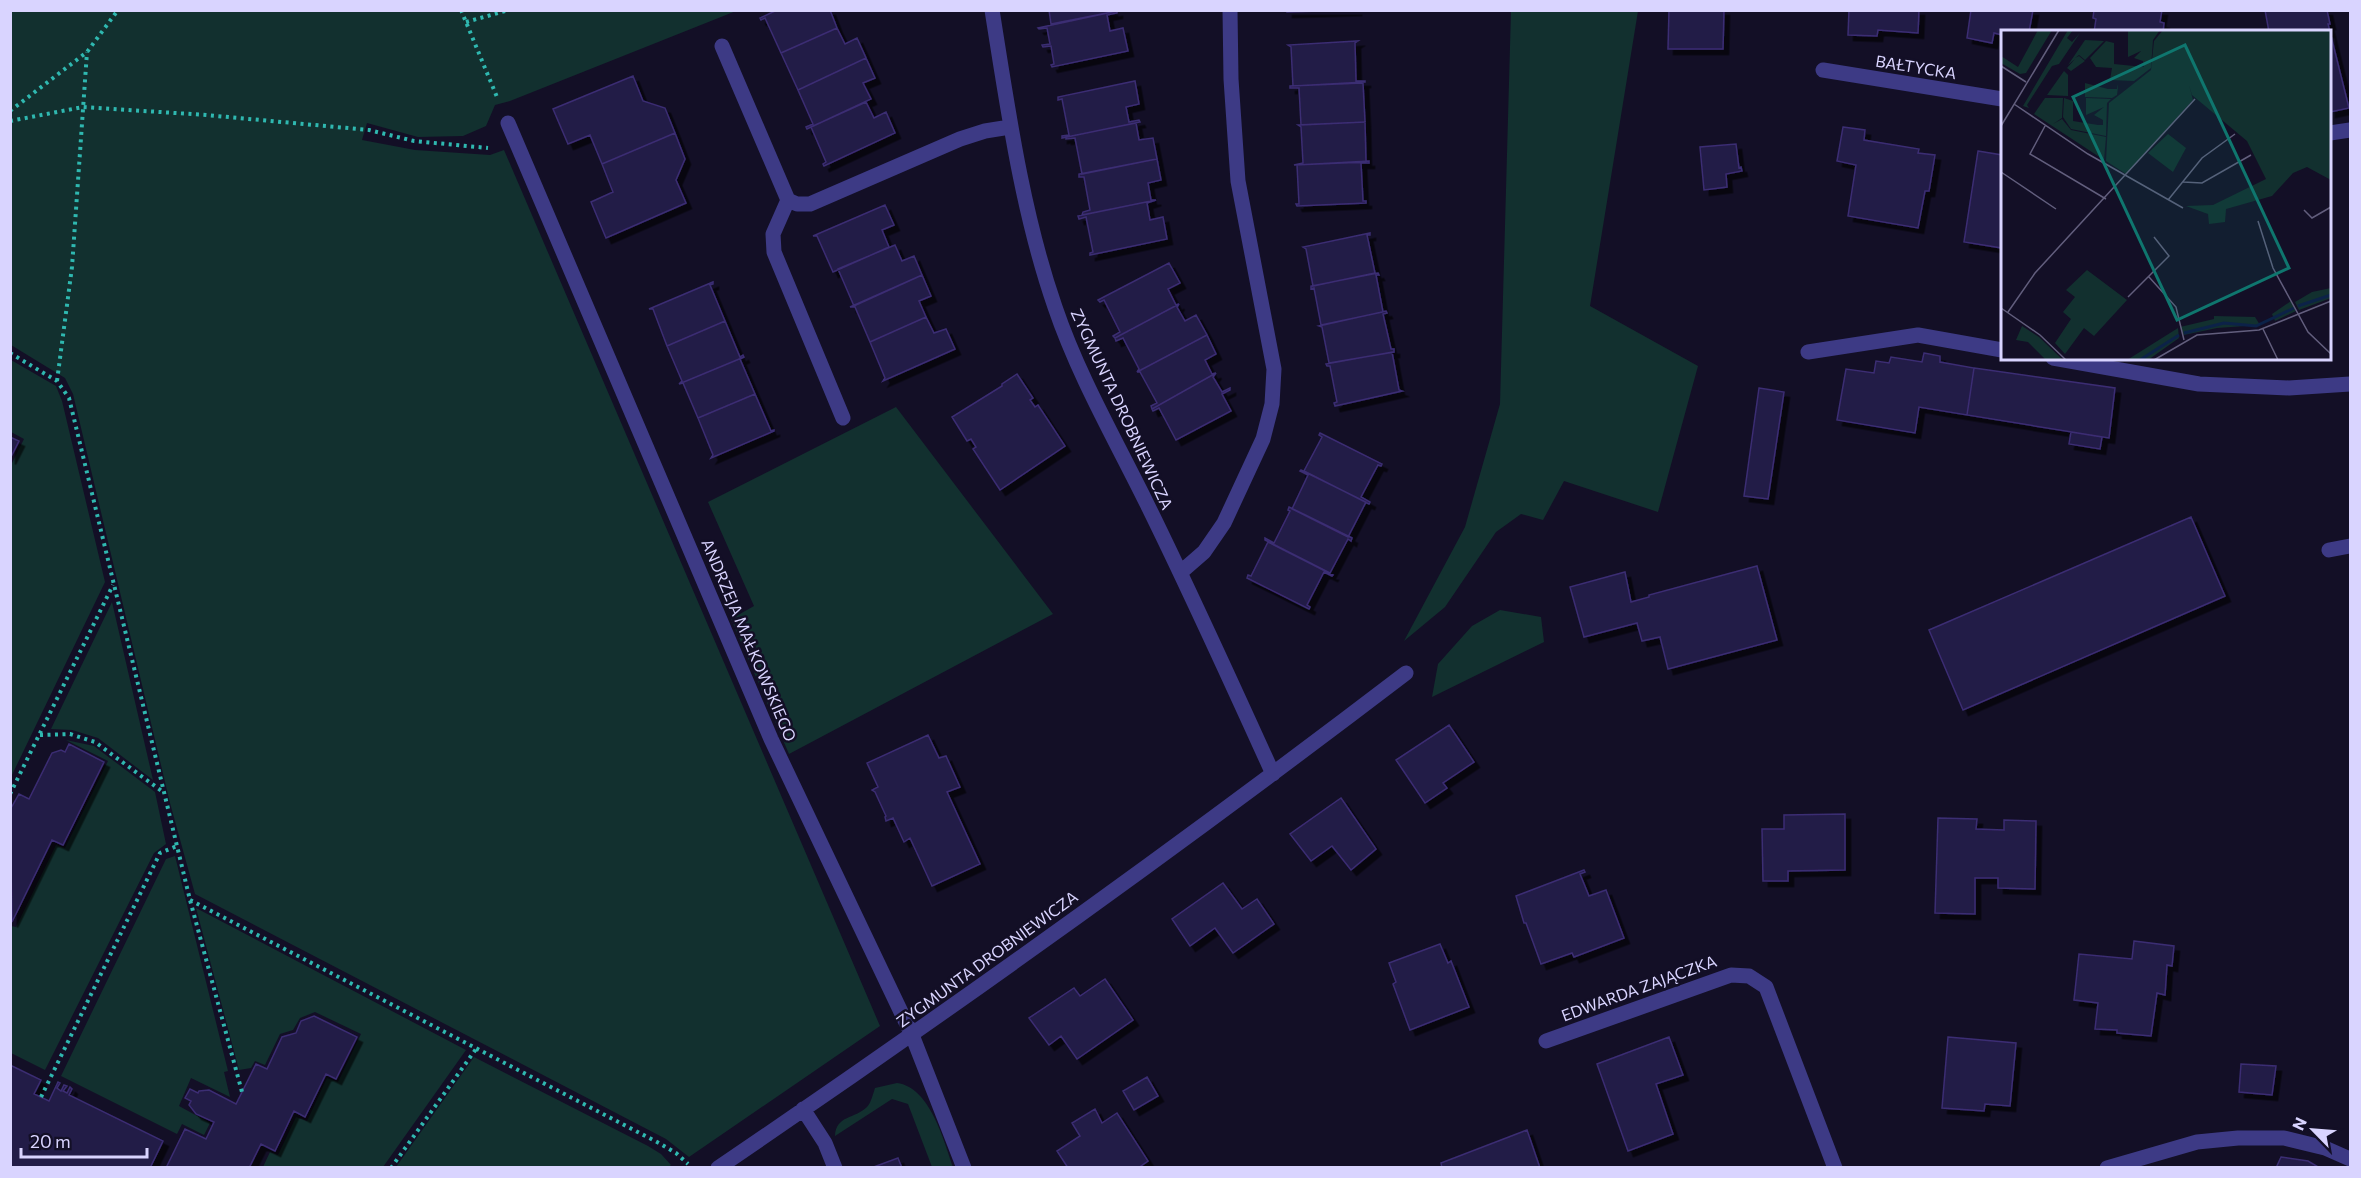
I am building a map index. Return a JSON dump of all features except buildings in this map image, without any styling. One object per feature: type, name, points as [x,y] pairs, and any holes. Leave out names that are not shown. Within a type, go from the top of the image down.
[{"type":"street","name":"ZYGMUNTA DROBNIEWICZA","points":[[992,10],[1010,127],[1036,243],[1055,307],[1073,353],[1180,572],[1274,774]]},
{"type":"street","points":[[1180,572],[1204,552],[1224,523],[1263,439],[1272,404],[1274,369],[1238,181],[1231,79],[1230,10]]},
{"type":"street","points":[[722,46],[788,200],[797,204],[810,204],[960,139],[985,131],[1010,127]]},
{"type":"street","name":"BAŁTYCKA","points":[[1823,70],[2001,99]]},
{"type":"street","name":"ANDRZEJA MAŁKOWSKIEGO","points":[[511,129],[771,739],[912,1035],[964,1167]]},
{"type":"street","points":[[2331,133],[2350,130]]},
{"type":"street","points":[[788,200],[773,234],[774,252],[843,418]]},
{"type":"street","points":[[1808,352],[1918,334],[2001,350]]},
{"type":"street","points":[[2064,360],[2199,384],[2289,388],[2350,384]]},
{"type":"street","points":[[2329,550],[2350,546]]},
{"type":"street","name":"ZYGMUNTA DROBNIEWICZA","points":[[718,1167],[912,1035],[1274,774],[1406,673]]},
{"type":"street","name":"EDWARDA ZAJĄCZKA","points":[[1546,1041],[1731,975],[1749,976],[1766,987],[1835,1167]]},
{"type":"street","points":[[803,1109],[825,1143],[835,1167]]},
{"type":"street","points":[[2107,1167],[2197,1142],[2238,1138],[2284,1138],[2325,1148],[2350,1159]]},
{"type":"path","points":[[10,111],[87,52],[118,10]]},
{"type":"path","points":[[10,122],[84,107],[206,115],[369,130],[414,141],[486,149],[511,129],[461,10]]},
{"type":"path","points":[[466,22],[509,10]]},
{"type":"path","points":[[57,381],[72,267],[87,52]]},
{"type":"path","points":[[10,354],[57,381],[69,398],[190,900],[242,1092]]},
{"type":"path","points":[[10,794],[114,584]]},
{"type":"path","points":[[40,735],[70,735],[95,742],[164,793]]},
{"type":"path","points":[[41,1097],[160,853],[177,846]]},
{"type":"path","points":[[190,900],[659,1143],[689,1165]]},
{"type":"path","points":[[391,1167],[476,1049]]},
{"type":"path","points":[[681,1167],[689,1165]]},
{"type":"green space","points":[[10,11],[736,11],[495,105],[486,126],[463,136],[418,137],[367,123],[362,140],[415,150],[490,155],[504,150],[880,1026],[689,1157],[666,1139],[195,894],[170,803],[73,394],[65,378],[11,345]]},
{"type":"green space","points":[[1511,11],[1638,11],[1590,306],[1698,366],[1658,512],[1564,481],[1543,520],[1521,514],[1496,532],[1445,607],[1404,641],[1465,527],[1500,404]]},
{"type":"green space","points":[[11,360],[56,386],[62,401],[105,582],[11,777],[10,467],[24,439],[11,432]]},
{"type":"green space","points":[[896,407],[1053,614],[789,754],[731,619],[754,606],[708,502]]},
{"type":"green space","points":[[112,602],[153,780],[98,738],[72,730],[51,729]]},
{"type":"green space","points":[[1500,610],[1541,617],[1544,642],[1432,697],[1438,664],[1472,626]]},
{"type":"green space","points":[[66,740],[94,746],[155,792],[166,844],[154,853],[45,1070],[11,1053],[11,926],[16,927],[56,845],[65,848],[108,761]]},
{"type":"green space","points":[[175,856],[228,1071],[224,1072],[230,1097],[191,1078],[179,1106],[210,1123],[204,1135],[182,1124],[177,1134],[61,1076],[166,859]]},
{"type":"green space","points":[[196,908],[466,1050],[383,1167],[263,1167],[270,1152],[278,1155],[296,1117],[307,1121],[327,1078],[338,1082],[361,1034],[315,1012],[300,1018],[293,1030],[280,1034],[265,1065],[255,1061],[251,1068],[239,1070]]},
{"type":"green space","points":[[474,1057],[648,1146],[661,1154],[671,1165],[667,1168],[396,1167]]},
{"type":"green space","points":[[897,1083],[909,1087],[927,1104],[940,1130],[953,1167],[932,1167],[908,1104],[892,1099],[835,1136],[836,1129],[842,1121],[867,1107],[875,1088]]}]
